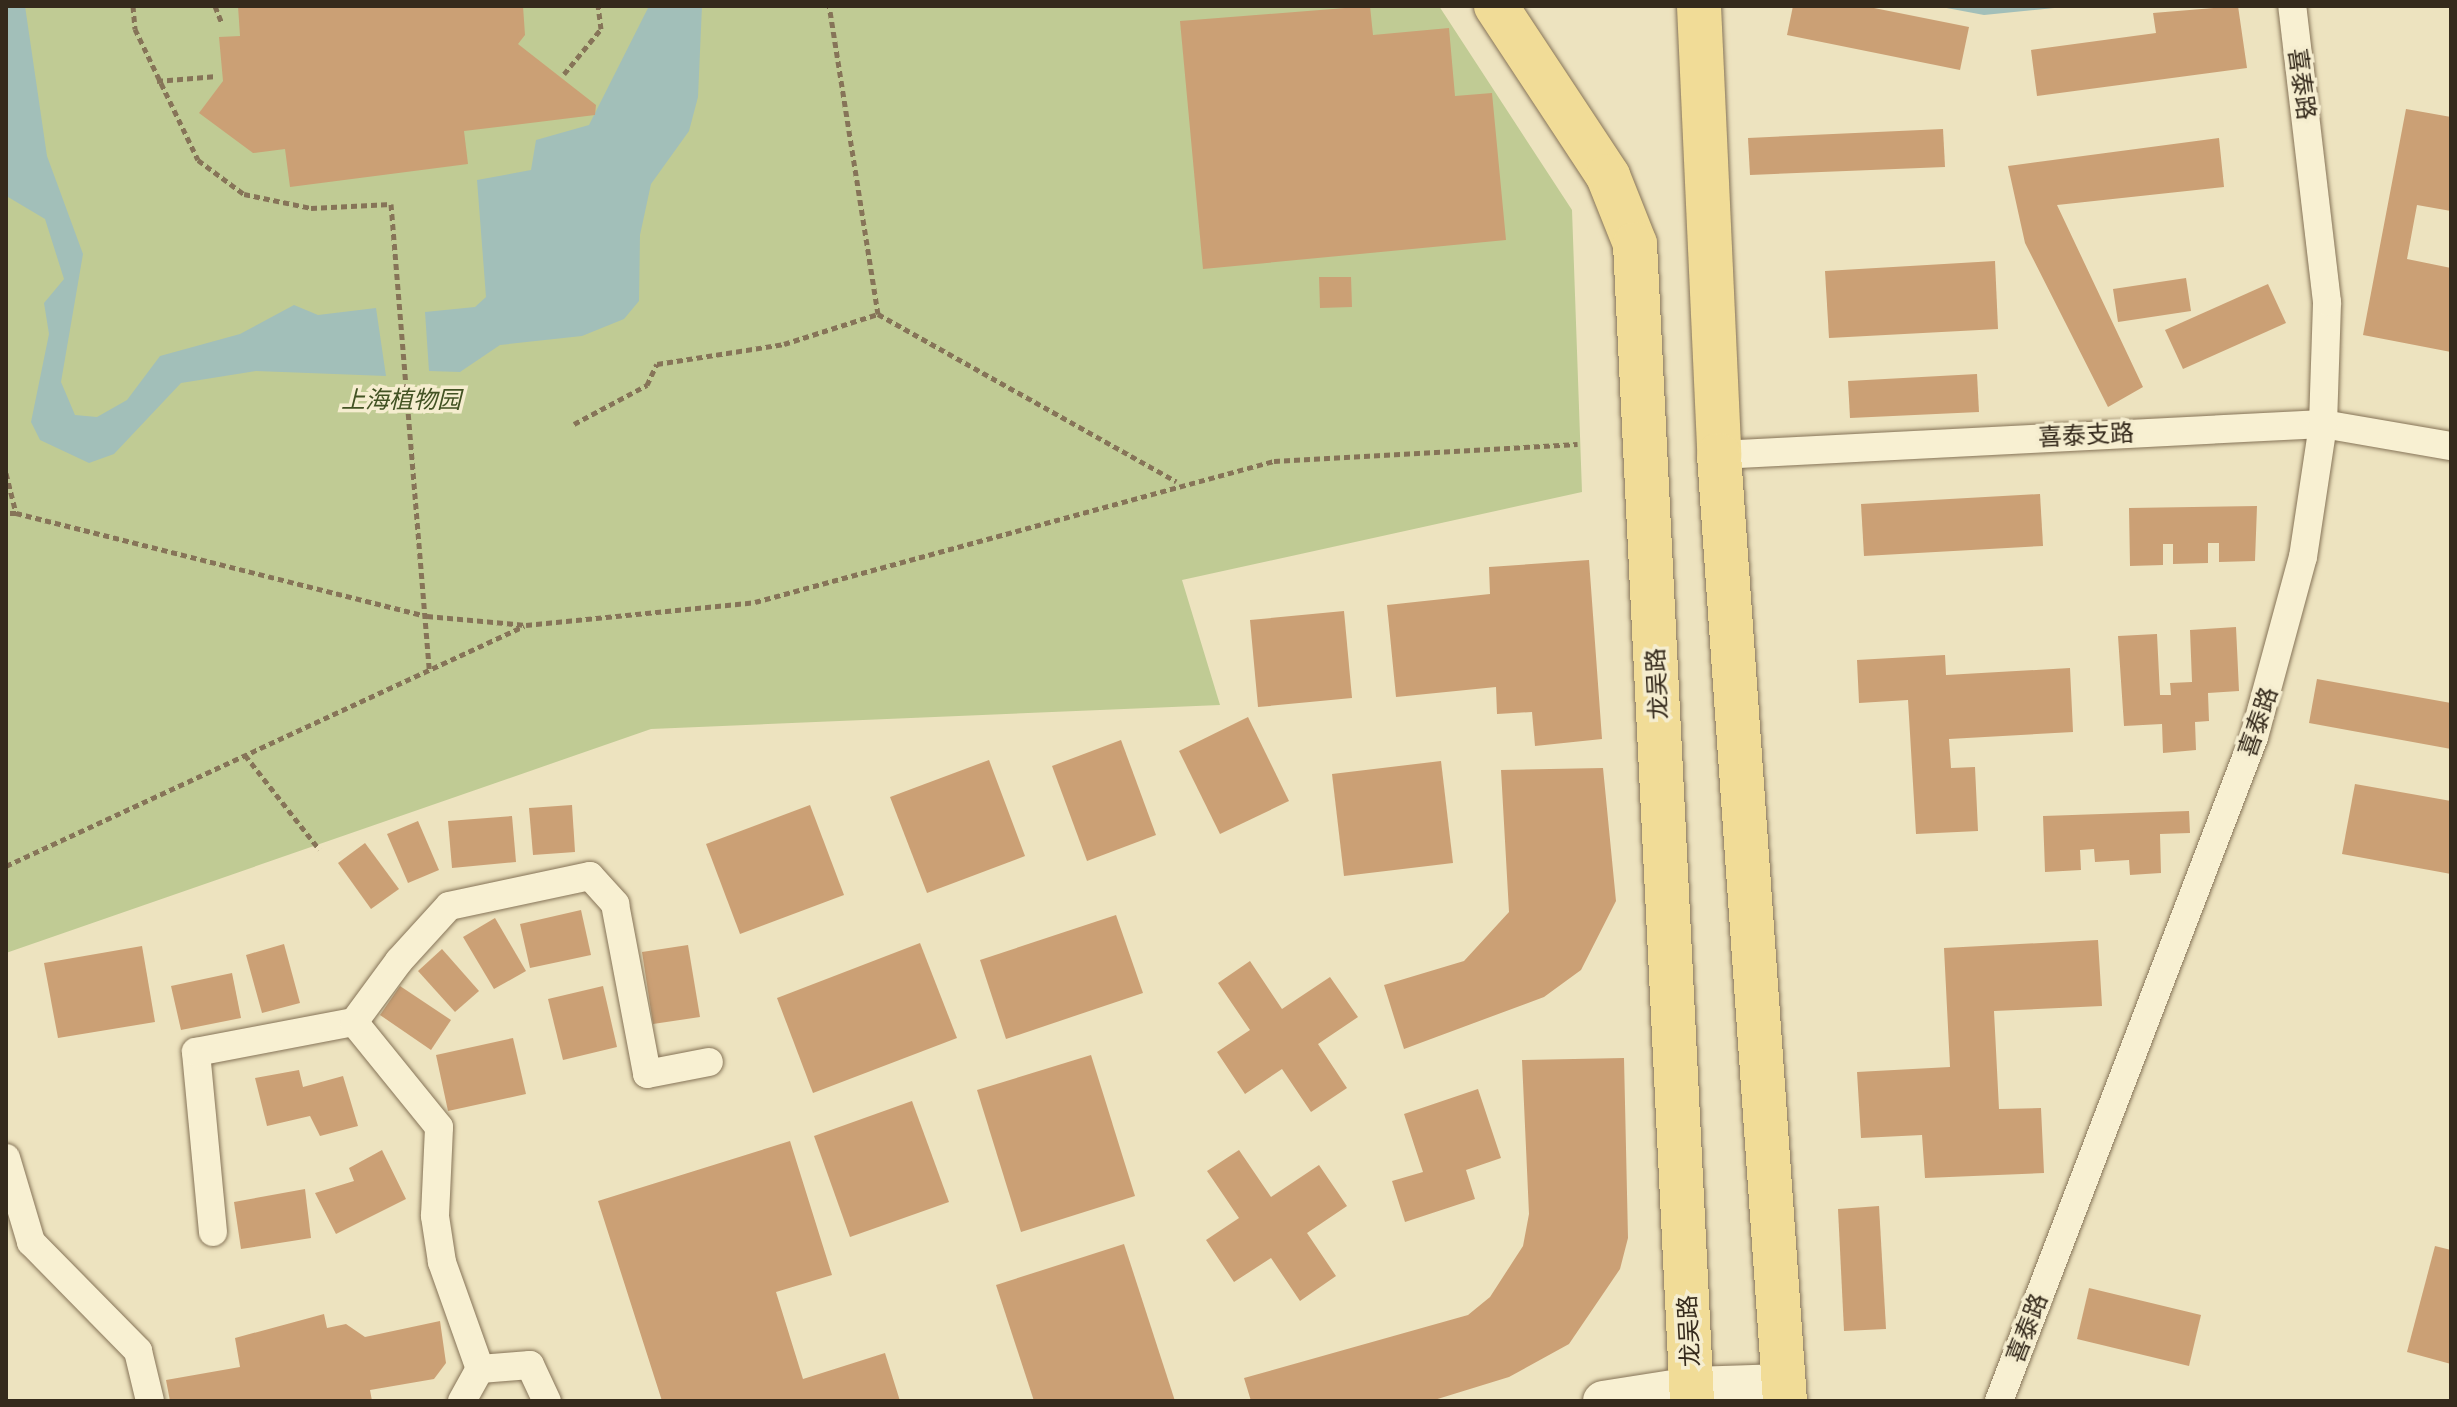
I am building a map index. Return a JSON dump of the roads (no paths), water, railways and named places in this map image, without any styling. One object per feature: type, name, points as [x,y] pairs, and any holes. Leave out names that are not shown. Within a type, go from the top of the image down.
[{"type":"main road","name":"龙吴路","points":[[1496,6],[1608,176],[1635,244],[1692,1394]]},
{"type":"main road","points":[[1699,6],[1719,455],[1784,1392]]},
{"type":"street","name":"喜泰路","points":[[1999,1401],[2254,737],[2303,557],[2323,424],[2322,242],[2292,6]]},
{"type":"street","name":"喜泰支路","points":[[1719,455],[2323,424],[2451,446]]},
{"type":"street","points":[[213,1232],[196,1052],[354,1022],[449,906],[590,876],[615,904],[647,1074],[709,1062]]},
{"type":"street","points":[[354,1022],[439,1127],[435,1216],[442,1262],[480,1369],[462,1401]]},
{"type":"street","points":[[6,1158],[31,1242],[138,1351],[150,1401]]},
{"type":"street","points":[[480,1369],[530,1365],[547,1401]]},
{"type":"street","points":[[1603,1401],[1692,1394],[1784,1392]]},
{"type":"water","points":[[6,6],[25,6],[47,156],[83,254],[61,382],[75,415],[97,417],[127,400],[160,356],[240,334],[294,305],[318,315],[376,308],[386,376],[256,371],[181,383],[114,454],[89,463],[40,440],[31,422],[49,334],[44,303],[64,279],[45,219],[8,197]]},
{"type":"water","points":[[649,6],[702,6],[698,97],[689,131],[651,184],[640,235],[639,301],[624,319],[582,336],[500,345],[460,372],[429,371],[425,312],[475,307],[486,297],[477,180],[531,170],[536,140],[589,125]]},
{"type":"water","points":[[1936,6],[2074,6],[1984,15]]},
{"type":"park label","name":"上海植物园","points":[[401,400]]}]
